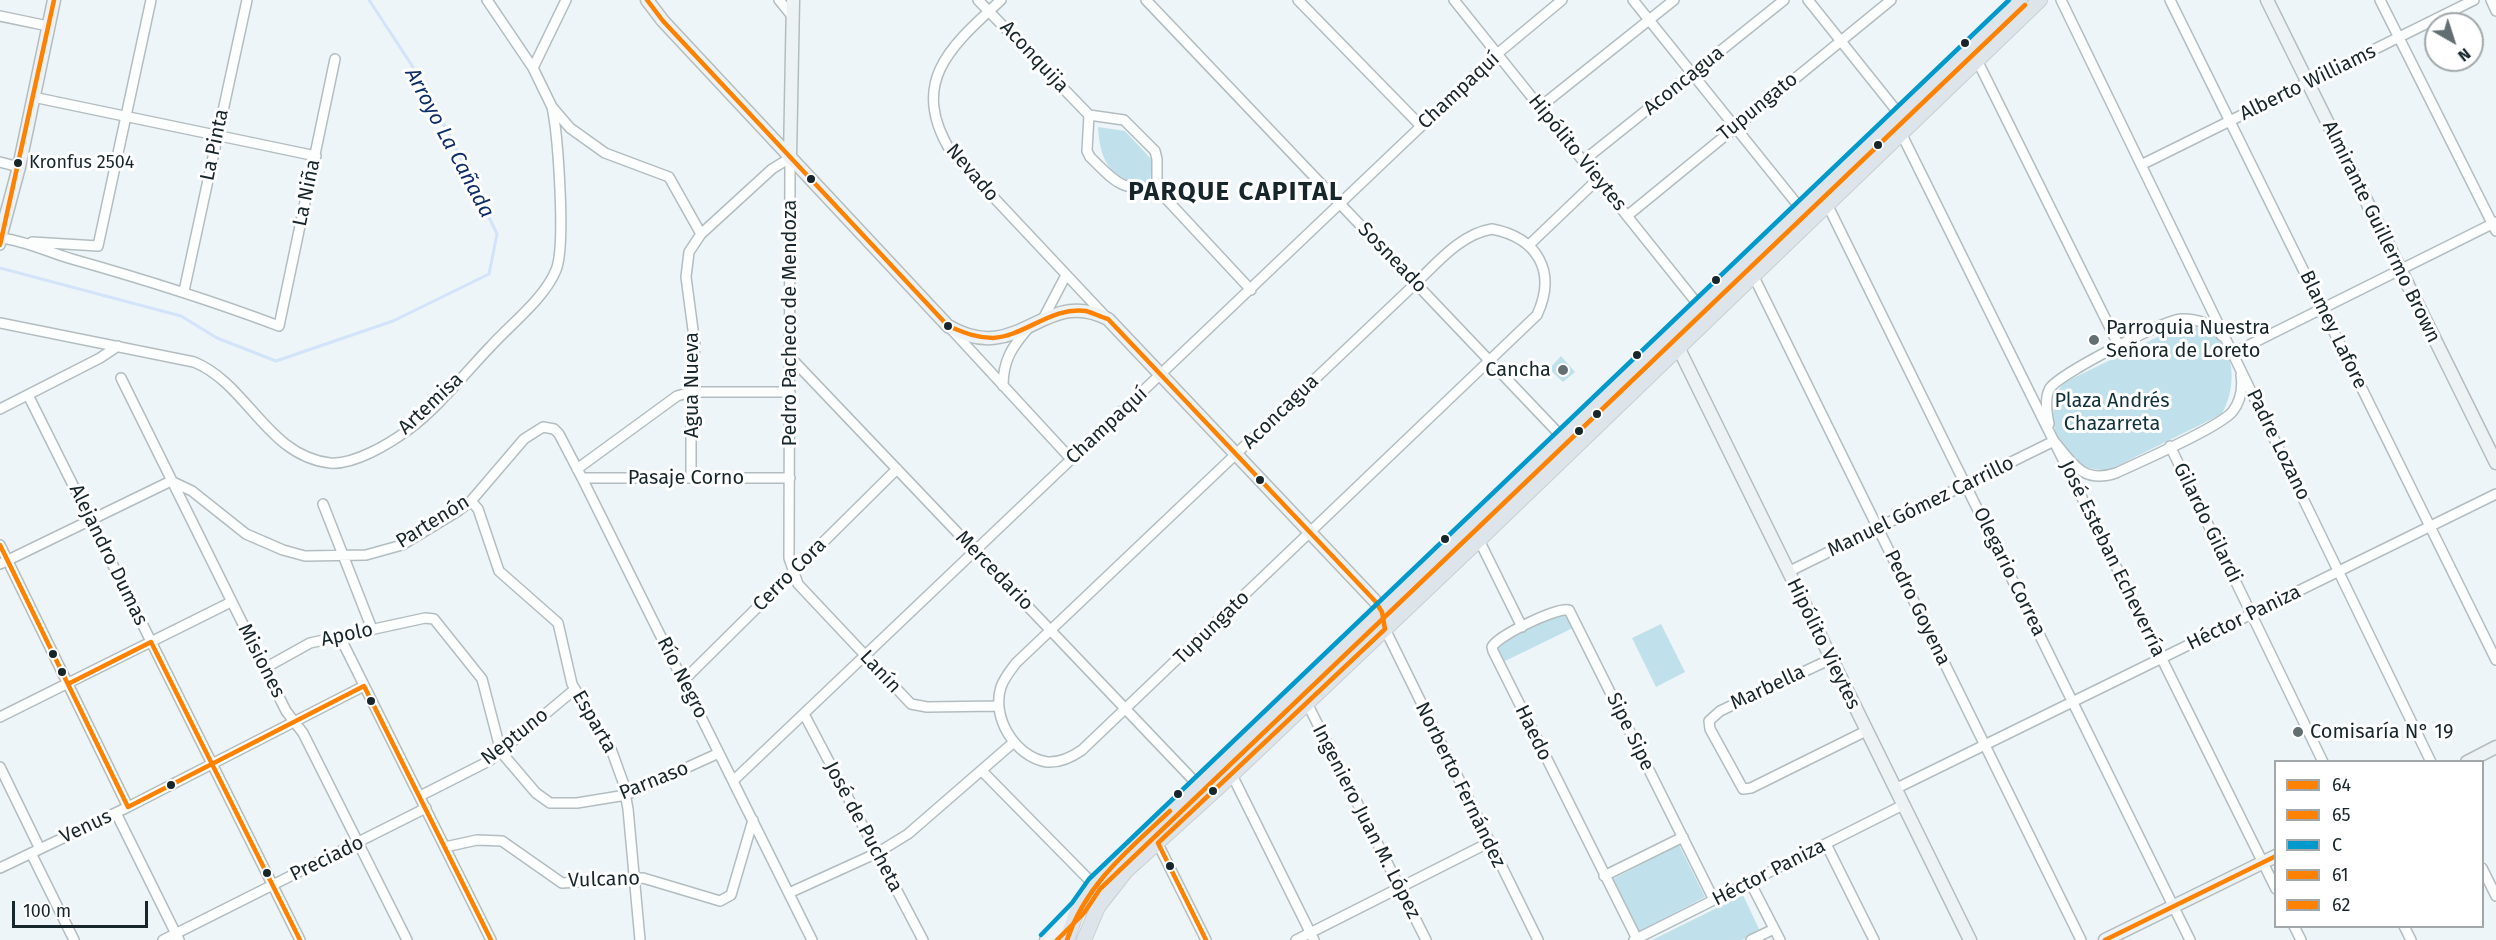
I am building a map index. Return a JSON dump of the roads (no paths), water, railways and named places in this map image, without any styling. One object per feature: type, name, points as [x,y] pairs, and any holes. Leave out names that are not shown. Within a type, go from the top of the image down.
[{"type":"main road","points":[[0,240],[19,166],[54,0]]},
{"type":"main road","points":[[647,0],[663,21],[948,326],[973,338],[986,339],[1013,335],[1043,319],[1070,309],[1096,312],[1108,319],[1375,601],[1382,612],[1385,629]]},
{"type":"main road","name":"Pedro Pacheco de Mendoza","points":[[790,158],[793,0]]},
{"type":"main road","points":[[1046,940],[1078,908],[1094,884],[1382,612],[2020,0]]},
{"type":"main road","points":[[1084,940],[1105,896],[1126,871],[1232,775],[1479,540],[2040,0]]},
{"type":"main road","name":"Almirante Guillermo Brown","points":[[2266,0],[2496,463]]},
{"type":"main road","name":"Hipólito Vieytes","points":[[1678,347],[1970,940]]},
{"type":"main road","points":[[2471,760],[2496,747]]},
{"type":"main road","points":[[2105,940],[2274,857]]},
{"type":"main road","points":[[1067,940],[1078,908]]},
{"type":"street","points":[[0,240],[98,246],[151,0]]},
{"type":"street","name":"La Pinta","points":[[184,291],[247,0]]},
{"type":"street","points":[[487,0],[533,68],[552,107],[570,129],[594,147],[669,177],[701,234]]},
{"type":"street","points":[[533,68],[566,0]]},
{"type":"street","points":[[780,0],[792,16]]},
{"type":"street","name":"Aconquija","points":[[978,0],[1089,115]]},
{"type":"street","name":"Nevado","points":[[1001,0],[940,67],[935,80],[935,120],[951,152],[1108,319]]},
{"type":"street","name":"Sosneado","points":[[1146,0],[1563,438]]},
{"type":"street","points":[[1298,0],[1421,126]]},
{"type":"street","name":"Hipólito Vieytes","points":[[1455,0],[1700,307]]},
{"type":"street","name":"Champaquí","points":[[734,781],[1497,54],[1562,0]]},
{"type":"street","points":[[1633,0],[1801,209]]},
{"type":"street","points":[[1540,107],[1674,0]]},
{"type":"street","name":"Aconcagua","points":[[1583,161],[1784,0]]},
{"type":"street","points":[[1808,0],[1900,115]]},
{"type":"street","name":"Tupungato","points":[[1627,216],[1734,125],[1890,0]]},
{"type":"street","name":"Padre Lozano","points":[[2061,0],[2430,760]]},
{"type":"street","name":"Blamey Lafore","points":[[2170,0],[2496,660]]},
{"type":"street","points":[[2233,352],[2495,225],[2380,0]]},
{"type":"street","name":"Alberto Williams","points":[[2141,165],[2474,0]]},
{"type":"street","points":[[2491,0],[2496,11]]},
{"type":"street","points":[[0,16],[48,26]]},
{"type":"street","name":"La Niña","points":[[184,291],[279,326],[335,59]]},
{"type":"street","points":[[1977,60],[2119,346]]},
{"type":"street","points":[[33,97],[316,156]]},
{"type":"street","name":"Artemisa","points":[[0,323],[177,357],[203,366],[220,378],[283,444],[314,460],[344,462],[391,441],[423,417],[539,295],[555,271],[559,250],[557,140],[552,107]]},
{"type":"street","points":[[1157,189],[1134,189],[1121,186],[1090,157],[1087,151],[1089,115],[1124,120],[1155,151],[1157,189],[1251,290]]},
{"type":"street","name":"José Esteban Echeverría","points":[[1901,133],[2274,885]]},
{"type":"street","name":"Agua Nueva","points":[[691,478],[695,345],[686,269],[692,246],[701,234],[772,169],[790,158]]},
{"type":"street","name":"Pedro Pacheco de Mendoza","points":[[790,158],[789,558],[792,574]]},
{"type":"street","points":[[0,162],[19,166]]},
{"type":"street","points":[[1530,244],[1598,179]]},
{"type":"street","name":"Olegario Correa","points":[[1827,204],[2190,940]]},
{"type":"street","name":"Aconcagua","points":[[998,706],[1004,679],[1016,663],[1463,240],[1483,230],[1503,231],[1530,244]]},
{"type":"street","points":[[26,241],[58,255],[184,291]]},
{"type":"street","name":"Tupungato","points":[[1014,742],[1036,758],[1049,762],[1071,758],[1127,710],[1537,315],[1545,291],[1545,277],[1541,263],[1530,244]]},
{"type":"street","points":[[1043,319],[1066,275]]},
{"type":"street","name":"Pedro Goyena","points":[[1753,275],[2082,940]]},
{"type":"street","points":[[2191,320],[2211,326],[2220,333],[2233,352],[2242,377],[2242,390],[2233,411],[2224,419],[2103,478],[2081,472],[2054,441],[2046,404],[2048,391],[2067,373],[2119,346],[2169,323],[2191,320]]},
{"type":"street","points":[[948,326],[1071,459]]},
{"type":"street","points":[[1003,386],[1006,360],[1011,349],[1029,327]]},
{"type":"street","points":[[1676,329],[1678,347]]},
{"type":"street","points":[[0,409],[100,358],[118,346]]},
{"type":"street","name":"Mercedario","points":[[790,357],[1198,785]]},
{"type":"street","name":"Misiones","points":[[122,378],[231,602],[407,940]]},
{"type":"street","points":[[577,469],[678,396],[692,392],[790,392]]},
{"type":"street","name":"Alejandro Dumas","points":[[28,395],[300,940]]},
{"type":"street","name":"Partenón","points":[[171,481],[192,491],[246,534],[283,550],[305,556],[366,555],[402,545],[471,501],[524,439],[543,427]]},
{"type":"street","name":"Río Negro","points":[[543,427],[554,429],[560,434],[812,940]]},
{"type":"street","name":"Manuel Gómez Carrillo","points":[[1788,572],[2054,441]]},
{"type":"street","name":"Gilardo Gilardi","points":[[2170,447],[2322,760]]},
{"type":"street","name":"Cerro Cora","points":[[683,681],[897,469]]},
{"type":"street","name":"Pasaje Corno","points":[[582,478],[790,478]]},
{"type":"street","points":[[4,562],[171,481]]},
{"type":"street","name":"Héctor Paniza","points":[[1895,789],[2496,494]]},
{"type":"street","name":"Esparta","points":[[471,501],[478,509],[499,571],[558,623],[574,690],[606,737],[626,795],[640,940]]},
{"type":"street","points":[[323,504],[372,629]]},
{"type":"street","points":[[1479,540],[1522,627]]},
{"type":"street","points":[[0,545],[4,562],[68,684],[128,807]]},
{"type":"street","name":"Lanín","points":[[792,574],[798,584],[911,704],[927,707],[998,706]]},
{"type":"street","points":[[0,717],[231,602]]},
{"type":"street","name":"Sipe Sipe","points":[[1522,627],[1561,609],[1569,610],[1714,900]]},
{"type":"street","name":"Apolo","points":[[265,668],[310,643],[372,629],[434,619],[482,679],[501,752]]},
{"type":"street","name":"Haedo","points":[[1522,627],[1496,640],[1492,647],[1493,651],[1636,939]]},
{"type":"street","name":"Norberto Fernández","points":[[1385,629],[1488,843],[1538,940]]},
{"type":"street","points":[[339,637],[490,938],[478,940]]},
{"type":"street","name":"Marbella","points":[[1831,658],[1720,711],[1709,721],[1710,729],[1743,789],[1751,788],[1866,731]]},
{"type":"street","name":"Venus","points":[[0,868],[128,807],[364,686]]},
{"type":"street","name":"Neptuno","points":[[420,796],[481,765],[501,752],[574,690]]},
{"type":"street","name":"Ingeniero Juan M. López","points":[[1307,703],[1426,940]]},
{"type":"street","points":[[789,893],[877,853],[908,834],[982,771],[1014,742],[1004,726],[998,706]]},
{"type":"street","name":"José de Pucheta","points":[[804,714],[923,940]]},
{"type":"street","name":"Parnaso","points":[[501,752],[536,793],[550,803],[577,803],[626,795],[719,753]]},
{"type":"street","points":[[0,767],[75,940]]},
{"type":"street","points":[[982,771],[1105,896]]},
{"type":"street","points":[[1232,775],[1312,936]]},
{"type":"street","name":"Héctor Paniza","points":[[1636,939],[1903,805]]},
{"type":"street","name":"Preciado","points":[[163,940],[177,937],[426,808]]},
{"type":"street","points":[[116,813],[177,937]]},
{"type":"street","name":"Vulcano","points":[[445,847],[477,840],[502,841],[562,883],[649,879],[720,901],[726,900],[731,895],[753,820]]},
{"type":"street","points":[[1150,830],[1206,940]]},
{"type":"street","points":[[1604,876],[1683,837]]},
{"type":"street","points":[[1296,940],[1312,936],[1400,887],[1488,843]]},
{"type":"street","points":[[1826,844],[1874,940]]},
{"type":"street","points":[[2484,872],[2496,896]]},
{"type":"street","points":[[1750,882],[1780,940]]},
{"type":"street","points":[[1751,940],[1774,929]]},
{"type":"waterway","name":"Arroyo La Cañada","points":[[0,268],[181,316],[217,338],[276,361],[393,321],[489,274],[497,234],[450,136],[411,64],[369,0]]},
{"type":"place","name":"Kronfus 2504","points":[[18,163]]},
{"type":"place","name":"Parroquia Nuestra Señora de Loreto","points":[[2094,340]]},
{"type":"place","name":"Cancha","points":[[1563,370]]},
{"type":"place","name":"Comisaría N° 19","points":[[2298,732]]},
{"type":"district","name":"PARQUE CAPITAL","points":[[1236,193]]},
{"type":"park label","name":"Plaza Andrés Chazarreta","points":[[2112,412]]}]
